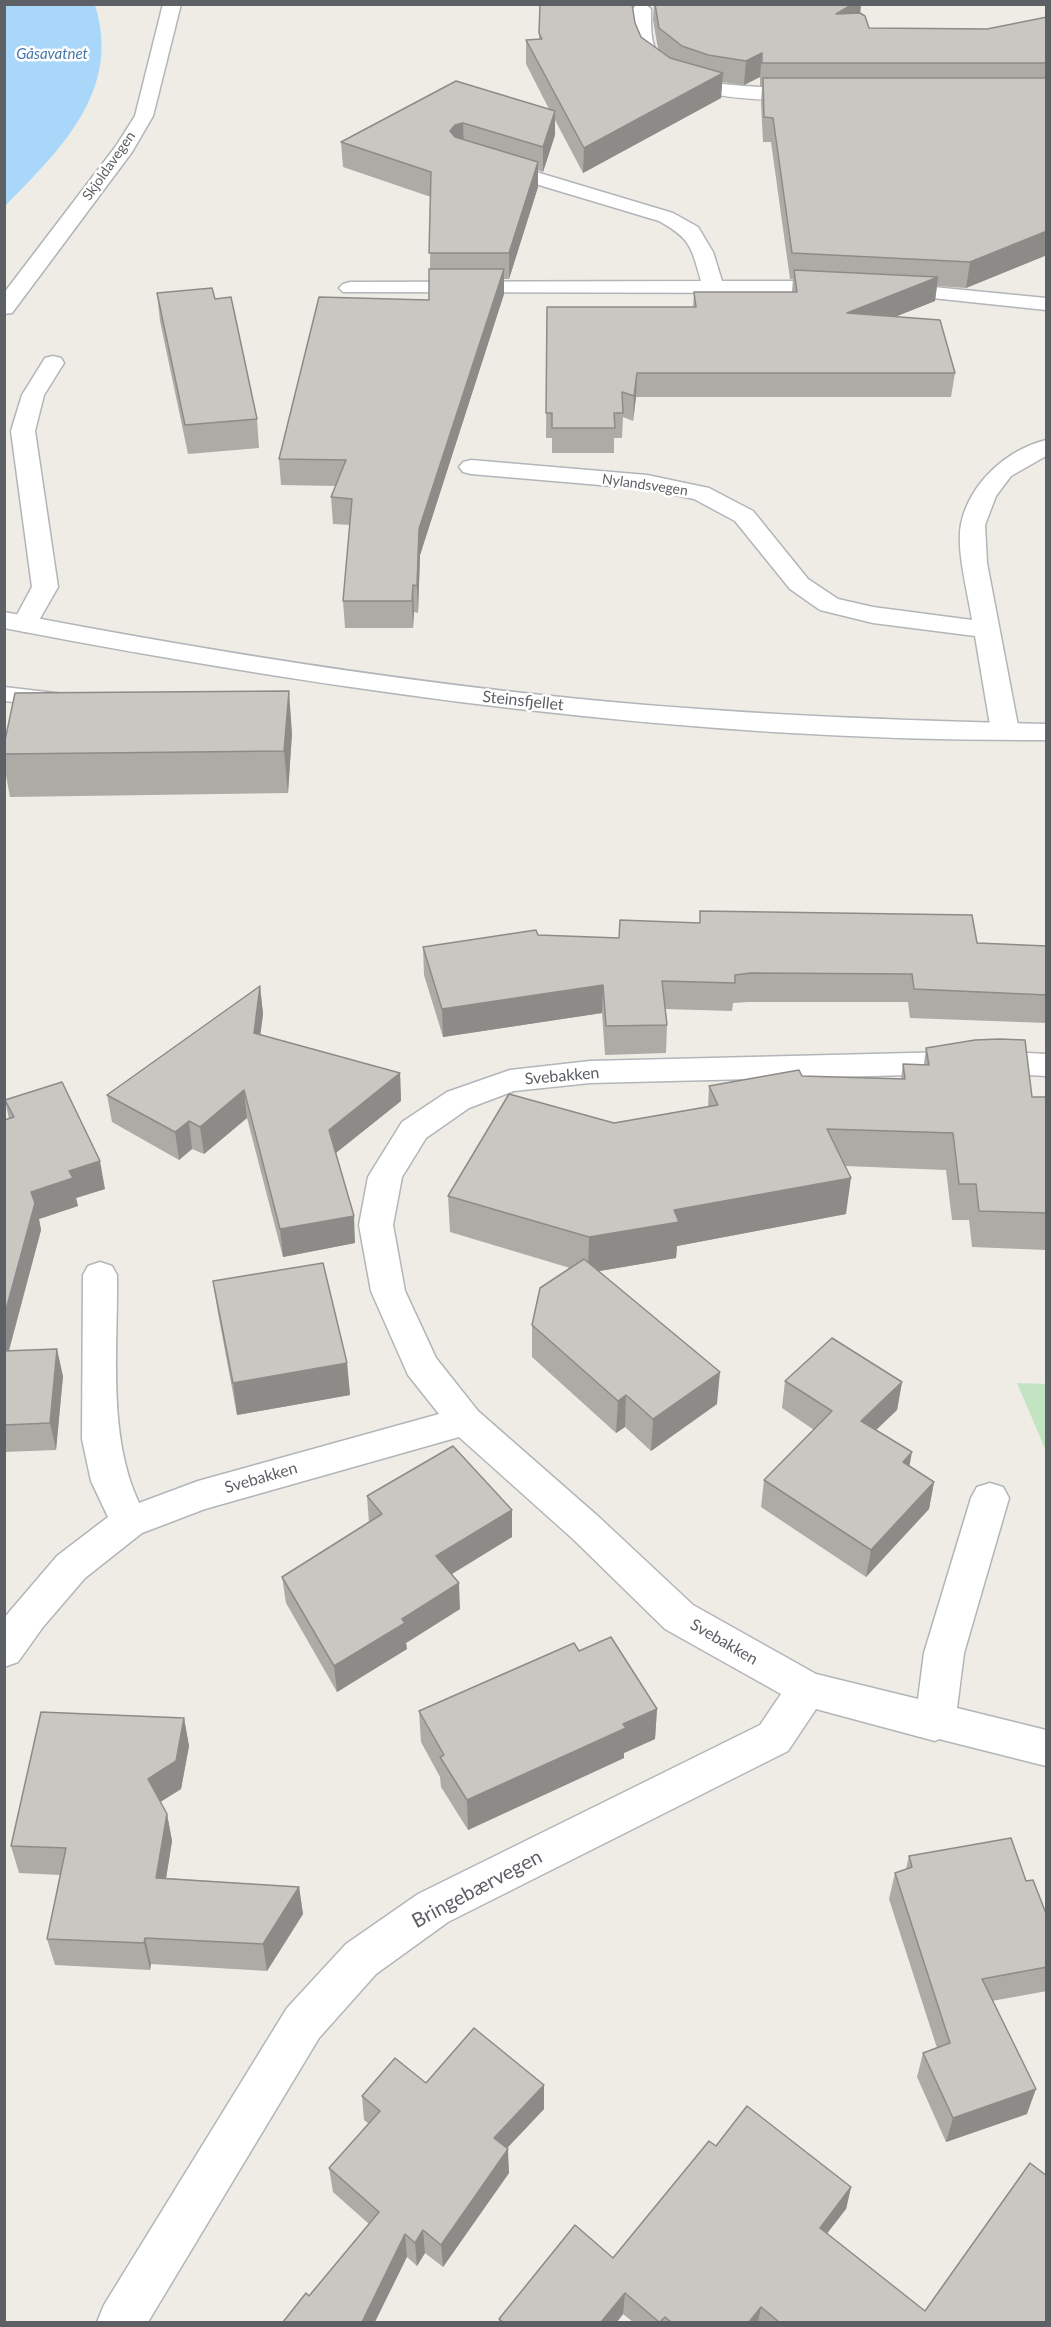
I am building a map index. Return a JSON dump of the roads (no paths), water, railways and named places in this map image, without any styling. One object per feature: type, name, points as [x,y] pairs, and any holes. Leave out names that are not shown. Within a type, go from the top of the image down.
[{"type":"street","name":"Skjoldavegen","points":[[4,308],[125,148],[144,116],[172,4]]},
{"type":"street","points":[[642,9],[646,47],[651,60],[680,78],[700,85],[749,93],[829,95]]},
{"type":"street","points":[[473,159],[666,217],[691,231],[703,252],[713,285]]},
{"type":"street","points":[[350,288],[713,285],[863,287],[1047,304]]},
{"type":"street","points":[[15,622],[45,588],[23,431],[33,395],[53,363]]},
{"type":"street","points":[[1005,731],[975,563],[973,525],[984,495],[1003,471],[1047,447]]},
{"type":"street","name":"Nylandsvegen","points":[[471,467],[647,482],[701,493],[744,516],[799,584],[829,605],[873,615],[987,630]]},
{"type":"street","name":"Steinsfjellet","points":[[15,622],[357,682],[510,700],[735,720],[870,728],[1047,732]]},
{"type":"street","name":"Svebakken","points":[[1047,1065],[992,1062],[590,1072],[510,1081],[458,1100],[414,1130],[385,1177],[376,1225],[388,1291],[421,1365],[465,1421],[587,1529],[679,1617],[807,1689],[935,1723],[1047,1748]]},
{"type":"street","points":[[100,1275],[100,1440],[110,1481],[129,1522]]},
{"type":"street","name":"Svebakken","points":[[4,1650],[29,1615],[71,1567],[129,1522],[198,1496],[465,1421]]},
{"type":"street","points":[[935,1723],[944,1653],[990,1498]]},
{"type":"street","name":"Bringebærvegen","points":[[121,2322],[303,2023],[361,1959],[433,1908],[774,1738],[807,1689]]},
{"type":"lane","points":[[4,694],[82,701]]},
{"type":"water","name":"Gåsavatnet","points":[[5,4],[95,5],[101,36],[100,65],[93,92],[81,117],[46,163],[5,206]]}]
